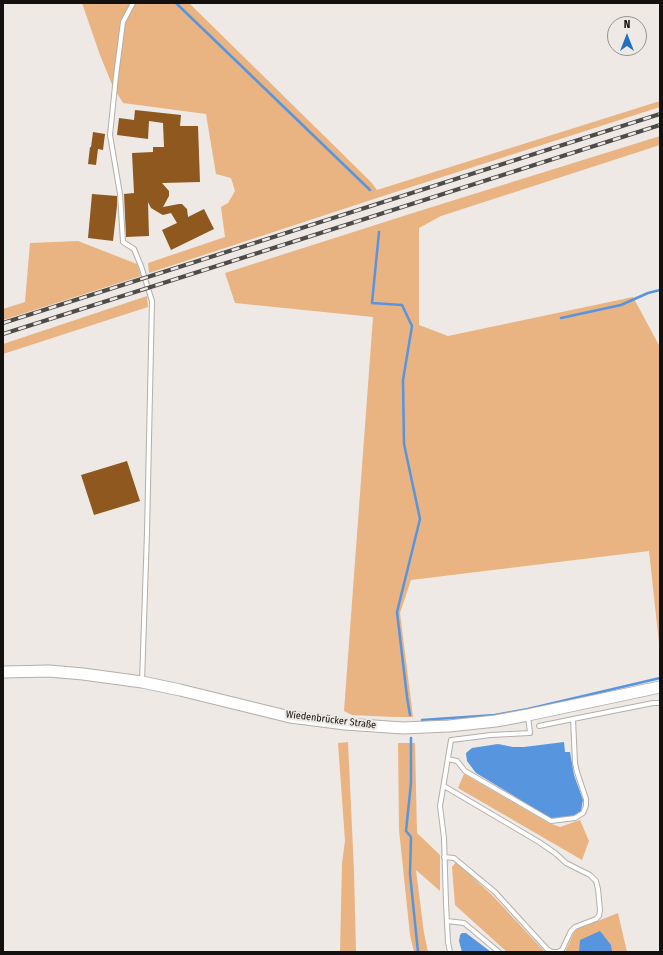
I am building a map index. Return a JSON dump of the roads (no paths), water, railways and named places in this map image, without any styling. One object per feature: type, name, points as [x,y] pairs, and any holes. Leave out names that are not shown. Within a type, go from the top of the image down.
[{"type":"street","name":"Wiedenbrücker Straße","points":[[3,672],[83,674],[142,682],[290,716],[345,724],[403,728],[496,722],[660,687]]},
{"type":"lane","points":[[133,3],[123,22],[110,135],[120,194],[123,242],[134,249],[152,301],[142,682]]},
{"type":"lane","points":[[539,726],[653,703],[660,704]]},
{"type":"lane","points":[[450,952],[448,942],[440,806],[451,740],[530,732],[528,716]]},
{"type":"lane","points":[[448,759],[457,760],[465,771],[551,821],[575,818],[583,813],[586,806],[586,800],[575,763],[573,719]]},
{"type":"lane","points":[[444,786],[539,842],[566,863],[590,876],[596,881],[600,910],[599,916],[596,920],[575,927],[571,931],[562,950],[552,952],[547,949],[495,892],[454,858],[444,857]]},
{"type":"lane","points":[[447,921],[464,923],[499,952]]},
{"type":"water","points":[[564,742],[565,752],[570,752],[574,775],[583,800],[581,811],[573,816],[552,819],[476,773],[467,761],[466,753],[472,748],[498,744],[513,747],[524,747]]},
{"type":"water","points":[[600,931],[611,945],[612,952],[579,952],[580,940]]},
{"type":"water","points":[[462,933],[466,933],[491,952],[462,952],[459,941]]},
{"type":"waterway","points":[[176,3],[370,190]]},
{"type":"waterway","points":[[379,232],[372,303],[402,305],[412,326],[403,380],[404,444],[420,519],[397,612],[410,715]]},
{"type":"waterway","points":[[561,318],[621,305],[648,293],[660,290]]},
{"type":"waterway","points":[[422,720],[495,715],[528,709],[660,678]]},
{"type":"waterway","points":[[411,738],[411,783],[406,831],[411,837],[410,874],[418,952]]},
{"type":"railway","points":[[3,323],[660,114]]},
{"type":"railway","points":[[3,334],[660,125]]}]
